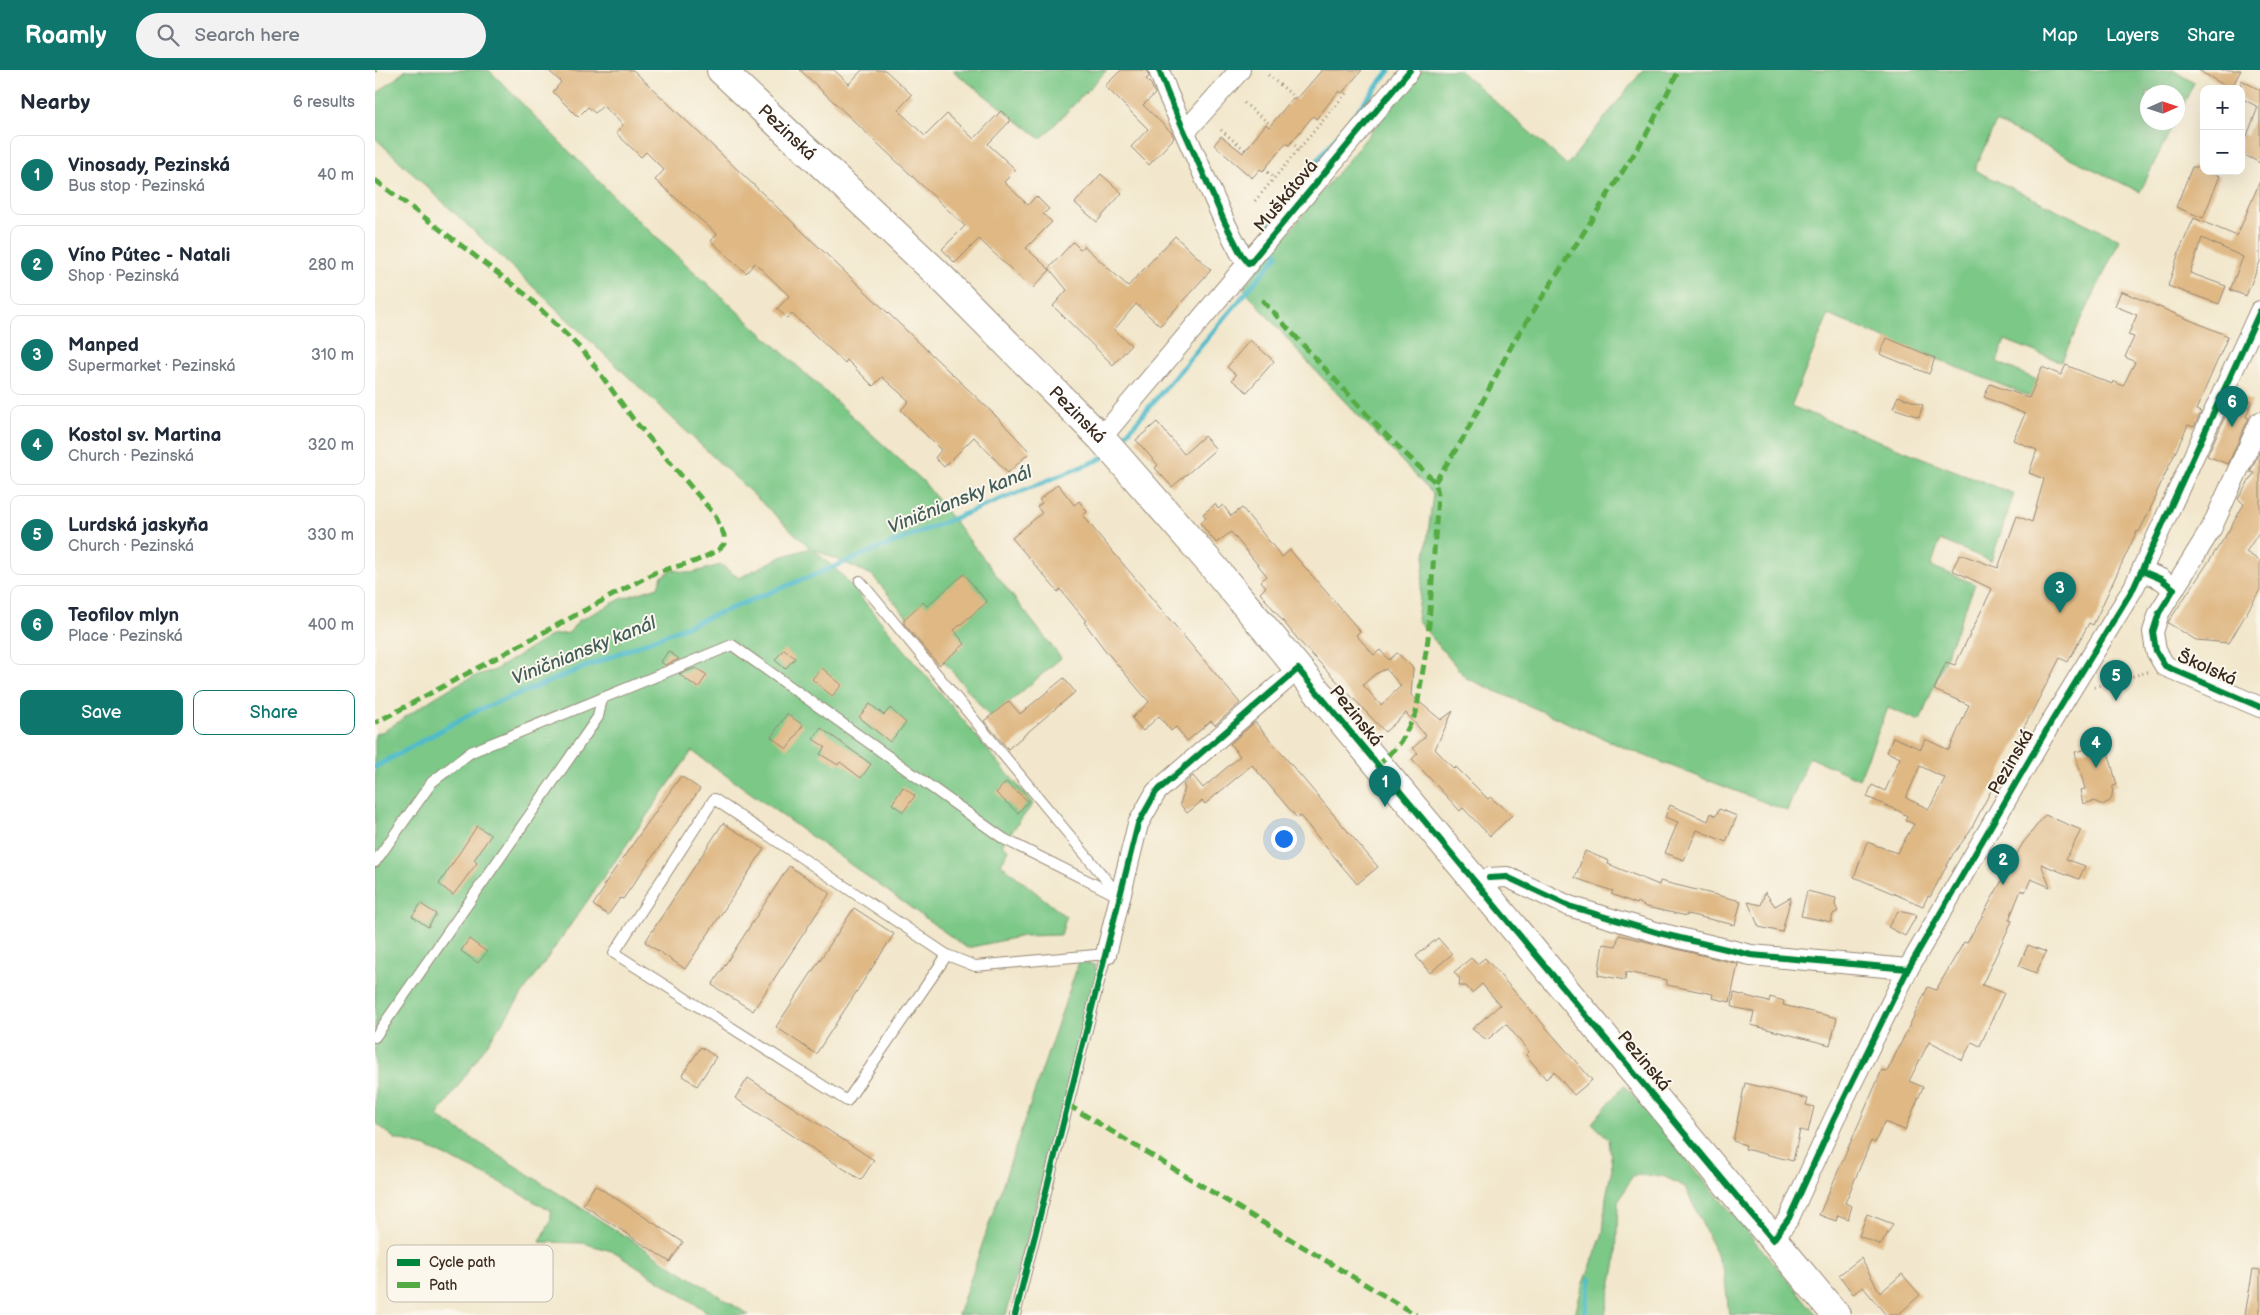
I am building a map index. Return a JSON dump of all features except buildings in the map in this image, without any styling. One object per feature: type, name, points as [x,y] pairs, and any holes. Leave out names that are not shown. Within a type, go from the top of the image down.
[{"type":"main road","name":"Pezinská","points":[[721,70],[937,273],[1109,447],[1298,669],[1836,1315]]},
{"type":"street","name":"Muškátová","points":[[1159,70],[1225,223],[1241,254],[1249,264]]},
{"type":"street","points":[[1185,132],[1240,70]]},
{"type":"street","name":"Muškátová","points":[[1109,447],[1249,264],[1410,70]]},
{"type":"street","name":"Pezinská","points":[[1773,1240],[1789,1218],[1834,1119],[1908,969],[2068,695],[2134,587],[2260,311]]},
{"type":"street","points":[[2142,571],[2174,589],[2211,529],[2260,422]]},
{"type":"street","name":"Školská","points":[[2174,589],[2159,613],[2153,632],[2156,651],[2165,666],[2260,708]]},
{"type":"street","points":[[1105,954],[1138,824],[1155,792],[1298,669]]},
{"type":"street","points":[[1478,885],[1489,878],[1507,877],[1569,906],[1659,933],[1751,955],[1908,969]]},
{"type":"lane","points":[[860,582],[1120,897]]},
{"type":"lane","points":[[375,862],[432,782],[471,752],[732,645],[1004,839],[1120,897]]},
{"type":"lane","points":[[375,1037],[598,717],[602,698]]},
{"type":"lane","points":[[947,955],[847,1101],[614,953],[714,799],[947,955],[975,966],[1105,954],[1015,1315]]},
{"type":"path","points":[[1268,75],[1297,99]]},
{"type":"path","points":[[1255,201],[1347,92],[1345,90]]},
{"type":"path","points":[[1244,103],[1271,125]]},
{"type":"path","points":[[1318,116],[1324,120]]},
{"type":"path","points":[[1221,130],[1245,150]]},
{"type":"path","points":[[1291,142],[1299,149]]},
{"type":"path","points":[[1264,169],[1275,178]]},
{"type":"path","points":[[2068,695],[2165,666]]},
{"type":"path","points":[[2111,682],[2116,700]]},
{"type":"green space","points":[[406,70],[489,70],[631,214],[923,481],[1061,658],[991,718],[872,575],[813,549],[843,576],[1033,804],[1002,844],[1009,850],[1001,864],[1066,917],[1061,935],[1023,936],[967,948],[692,751],[437,1116],[749,1315],[712,1315],[615,1252],[583,1243],[540,1242],[551,1220],[551,1211],[496,1180],[426,1147],[395,1139],[375,1122],[375,734],[384,731],[452,687],[480,674],[493,671],[552,635],[569,633],[578,621],[621,599],[658,587],[662,576],[673,570],[691,573],[721,565],[739,578],[781,557],[810,548],[375,138],[375,95]]},
{"type":"green space","points":[[952,70],[1107,70],[1041,139]]},
{"type":"green space","points":[[1422,70],[1459,70],[1567,165],[1643,70],[2173,70],[2194,83],[2185,102],[2185,85],[2140,85],[2140,130],[2171,130],[2140,192],[1996,122],[1974,170],[2120,240],[2061,362],[2005,340],[1997,362],[2037,380],[2031,397],[1828,315],[1791,406],[2014,494],[1991,561],[1940,540],[1931,566],[1975,584],[1920,721],[1888,708],[1859,779],[1809,757],[1787,811],[1625,748],[1466,678],[1417,620],[1433,494],[1310,365],[1243,288]]},
{"type":"green space","points":[[1079,962],[1095,965],[1097,977],[1006,1315],[958,1315]]},
{"type":"green space","points":[[1624,1085],[1817,1315],[1729,1315],[1724,1271],[1685,1187],[1663,1176],[1633,1175],[1618,1202],[1616,1262],[1605,1315],[1575,1315],[1581,1291],[1603,1233],[1606,1197],[1612,1168],[1609,1139],[1592,1123]]},
{"type":"waterway","name":"Viničniansky kanál","points":[[1270,227],[1269,221],[1390,70]]},
{"type":"waterway","name":"Viničniansky kanál","points":[[1117,445],[1277,256],[1273,240]]},
{"type":"waterway","name":"Viničniansky kanál","points":[[375,767],[476,711],[1105,456]]},
{"type":"waterway","points":[[1585,1315],[1590,1279]]},
{"type":"marked path","points":[[1435,482],[1464,437],[1513,343],[1646,135],[1679,70]]},
{"type":"marked path","points":[[375,180],[525,294],[585,353],[633,419],[715,515],[724,535],[724,544],[717,551],[696,561],[654,573],[375,723]]},
{"type":"marked path","points":[[1262,300],[1382,431],[1435,482],[1438,494],[1428,639],[1416,713],[1401,742],[1378,766]]},
{"type":"marked path","points":[[1068,1105],[1416,1315]]},
{"type":"cycle path","points":[[1159,70],[1225,223],[1241,254],[1249,264],[1410,70]]},
{"type":"cycle path","points":[[1015,1315],[1138,824],[1156,792],[1298,669],[1773,1240],[1789,1218],[1834,1119],[1908,969],[2053,719],[2134,587],[2260,311]]},
{"type":"cycle path","points":[[2142,571],[2161,579],[2174,589],[2159,613],[2153,632],[2156,651],[2165,666],[2260,707]]},
{"type":"cycle path","points":[[1489,878],[1507,877],[1569,906],[1659,933],[1751,955],[1908,969]]},
{"type":"place","name":"Teofilov mlyn","points":[[2232,427]]},
{"type":"place","name":"Manped","points":[[2060,613]]},
{"type":"place","name":"Lurdská jaskyňa","points":[[2116,701]]},
{"type":"place","name":"Kostol sv. Martina","points":[[2096,768]]},
{"type":"place","name":"Vinosady, Pezinská","points":[[1385,807]]},
{"type":"place","name":"Víno Pútec - Natali","points":[[2003,885]]}]
